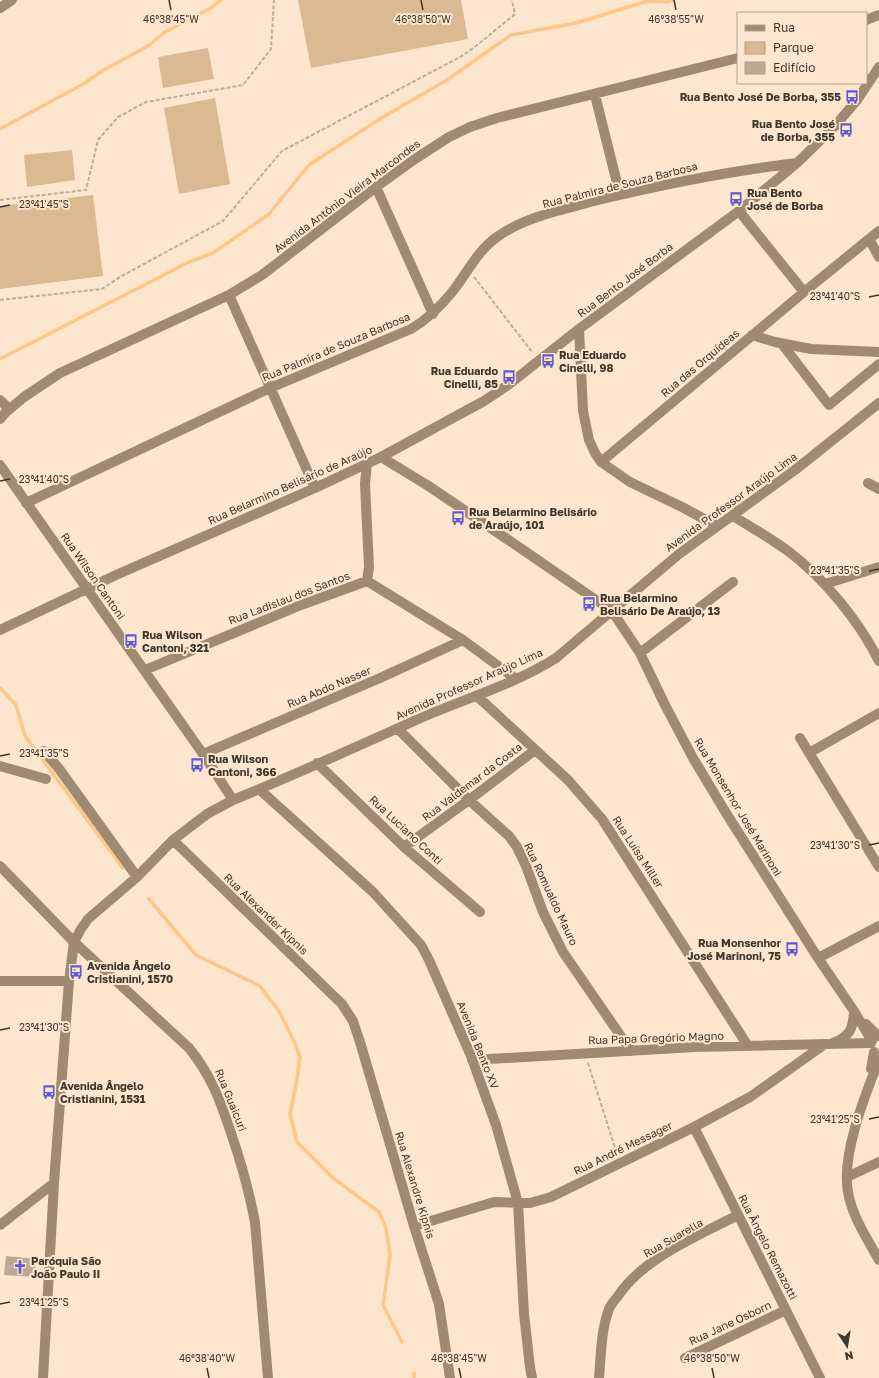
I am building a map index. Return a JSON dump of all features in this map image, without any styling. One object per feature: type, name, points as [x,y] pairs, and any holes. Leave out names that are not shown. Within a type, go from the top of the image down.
[{"type":"street","points":[[0,8],[12,0]]},
{"type":"street","points":[[867,20],[879,15]]},
{"type":"street","name":"Avenida Antônio Vieira Marcondes","points":[[0,419],[24,396],[60,373],[228,295],[262,275],[376,187],[449,136],[497,118],[595,95],[737,58]]},
{"type":"street","name":"Rua Bento José Borba","points":[[717,526],[630,482],[602,462],[595,453],[585,426],[583,411],[579,329],[739,211],[797,163],[835,126],[857,100],[877,72]]},
{"type":"street","points":[[595,95],[620,195]]},
{"type":"street","name":"Rua Palmira de Souza Barbosa","points":[[26,503],[270,388],[400,334],[426,320],[453,290],[468,269],[494,238],[508,229],[556,212],[620,195],[744,170],[797,163]]},
{"type":"street","points":[[376,187],[433,314]]},
{"type":"street","points":[[739,211],[804,292]]},
{"type":"street","points":[[752,335],[879,231]]},
{"type":"street","points":[[869,239],[879,257]]},
{"type":"street","points":[[228,295],[315,488]]},
{"type":"street","points":[[381,457],[484,401],[508,385],[579,329]]},
{"type":"street","name":"Rua das Orquídeas","points":[[602,462],[752,335],[782,344],[811,349],[879,352]]},
{"type":"street","points":[[782,344],[829,405],[879,364]]},
{"type":"street","points":[[0,400],[9,409]]},
{"type":"street","name":"Avenida Professor Araújo Lima","points":[[74,942],[88,919],[137,877],[173,840],[207,814],[233,800],[317,763],[541,668],[556,658],[679,554],[795,470],[879,402]]},
{"type":"street","name":"Rua Belarmino Belisário de Araújo","points":[[0,630],[381,457],[427,485],[501,534],[612,611]]},
{"type":"street","points":[[367,463],[366,484],[369,567],[367,581]]},
{"type":"street","name":"Rua Wilson Cantoni","points":[[0,465],[203,754],[233,800]]},
{"type":"street","points":[[868,483],[879,489]]},
{"type":"street","points":[[733,516],[788,551],[825,584],[857,625],[879,661]]},
{"type":"street","points":[[825,584],[879,567]]},
{"type":"street","name":"Rua Ladislau dos Santos","points":[[144,670],[301,605],[367,581],[464,640],[516,679]]},
{"type":"street","points":[[640,653],[733,582]]},
{"type":"street","name":"Rua Monsenhor José Marinoni","points":[[612,611],[640,653],[665,705],[702,774],[759,866],[854,1011],[875,1046]]},
{"type":"street","name":"Rua Abdo Nasser","points":[[203,754],[380,678],[464,640]]},
{"type":"street","name":"Rua Luísa Miller","points":[[477,696],[568,780],[602,819],[748,1046]]},
{"type":"street","points":[[809,753],[879,713]]},
{"type":"street","name":"Rua Romualdo Mauro","points":[[398,729],[469,800],[508,836],[517,847],[526,866],[543,912],[563,952],[631,1051]]},
{"type":"street","points":[[800,738],[879,867]]},
{"type":"street","name":"Rua Valdemar da Costa","points":[[404,846],[469,800],[535,750]]},
{"type":"street","points":[[44,751],[60,770],[137,877]]},
{"type":"street","name":"Rua Luciano Conti","points":[[317,763],[404,846],[480,912]]},
{"type":"street","points":[[0,766],[46,779]]},
{"type":"street","name":"Avenida Bento XV","points":[[259,789],[373,892],[421,945],[429,960],[472,1060],[496,1124],[518,1203],[524,1314],[532,1378]]},
{"type":"street","name":"Rua Alexander Kipnis","points":[[173,840],[342,1004]]},
{"type":"street","name":"Rua Guaicuri","points":[[0,866],[74,942],[190,1048],[201,1062],[209,1076],[221,1104],[238,1152],[250,1198],[256,1230],[268,1378]]},
{"type":"street","points":[[818,958],[879,926]]},
{"type":"street","points":[[43,1378],[54,1183],[69,981],[74,942]]},
{"type":"street","points":[[0,981],[69,981]]},
{"type":"street","name":"Rua Alexandre Kipnis","points":[[342,1004],[353,1021],[360,1042],[414,1226],[439,1304],[450,1378]]},
{"type":"street","name":"Rua André Messager","points":[[414,1226],[494,1202],[530,1203],[551,1197],[694,1127],[750,1097],[832,1044],[845,1038],[850,1032],[854,1011]]},
{"type":"street","name":"Rua Papa Gregório Magno","points":[[472,1060],[585,1052],[695,1047],[832,1044],[875,1046]]},
{"type":"street","points":[[875,1046],[868,1087],[852,1140],[847,1177],[848,1195],[853,1211],[878,1256]]},
{"type":"street","name":"Rua Ângelo Remazotti","points":[[694,1127],[820,1378]]},
{"type":"street","points":[[847,1177],[879,1162]]},
{"type":"street","points":[[0,1225],[54,1183]]},
{"type":"street","name":"Rua Suarella","points":[[599,1378],[604,1326],[610,1307],[622,1288],[638,1272],[656,1258],[738,1215]]},
{"type":"street","name":"Rua Jane Osborn","points":[[685,1358],[786,1310]]},
{"type":"path","points":[[0,200],[86,190],[98,140],[118,117],[146,102],[243,85],[271,49],[274,0]]},
{"type":"path","points":[[0,300],[102,289],[120,277],[223,221],[282,151],[462,56],[515,14],[512,0]]},
{"type":"path","points":[[468,269],[539,360]]},
{"type":"path","points":[[585,1052],[620,1163]]},
{"type":"green space","points":[[298,0],[461,0],[468,39],[311,68]]},
{"type":"green space","points":[[208,48],[214,79],[163,88],[158,57]]},
{"type":"green space","points":[[215,98],[230,184],[179,194],[164,108]]},
{"type":"green space","points":[[72,150],[75,180],[27,187],[24,155]]},
{"type":"green space","points":[[93,195],[103,276],[0,289],[0,206]]},
{"type":"building","name":"Paróquia São João Paulo II","points":[[6,1256],[36,1259],[35,1277],[4,1275]]},
{"type":"waterway","points":[[0,129],[85,83],[102,71],[148,46],[165,32],[211,8],[221,0]]},
{"type":"waterway","points":[[0,359],[189,262],[213,253],[269,214],[309,165],[383,117],[447,80],[511,35],[576,23],[648,1],[667,2],[673,0]]},
{"type":"waterway","points":[[0,688],[16,705],[25,736],[123,868]]},
{"type":"waterway","points":[[148,898],[196,955],[260,986],[280,1013],[295,1043],[300,1057],[290,1114],[297,1142],[333,1178],[379,1212],[386,1228],[390,1255],[383,1305],[402,1342]]},
{"type":"waterway","points":[[414,1373],[414,1378]]},
{"type":"place","name":"Rua Bento José De Borba, 355","points":[[852,97]]},
{"type":"place","name":"Rua Bento José de Borba, 355","points":[[846,130]]},
{"type":"place","name":"Rua Bento José de Borba","points":[[736,199]]},
{"type":"place","name":"Rua Eduardo Cinelli, 98","points":[[548,361]]},
{"type":"place","name":"Rua Eduardo Cinelli, 85","points":[[509,377]]},
{"type":"place","name":"Rua Belarmino Belisário de Araújo, 101","points":[[458,518]]},
{"type":"place","name":"Rua Belarmino Belisário De Araújo, 13","points":[[589,604]]},
{"type":"place","name":"Rua Wilson Cantoni, 321","points":[[131,641]]},
{"type":"place","name":"Rua Wilson Cantoni, 366","points":[[197,765]]},
{"type":"place","name":"Rua Monsenhor José Marinoni, 75","points":[[792,949]]},
{"type":"place","name":"Avenida Ângelo Cristianini, 1570","points":[[76,972]]},
{"type":"place","name":"Avenida Ângelo Cristianini, 1531","points":[[49,1092]]},
{"type":"place","name":"Paróquia São João Paulo II","points":[[20,1267]]}]
